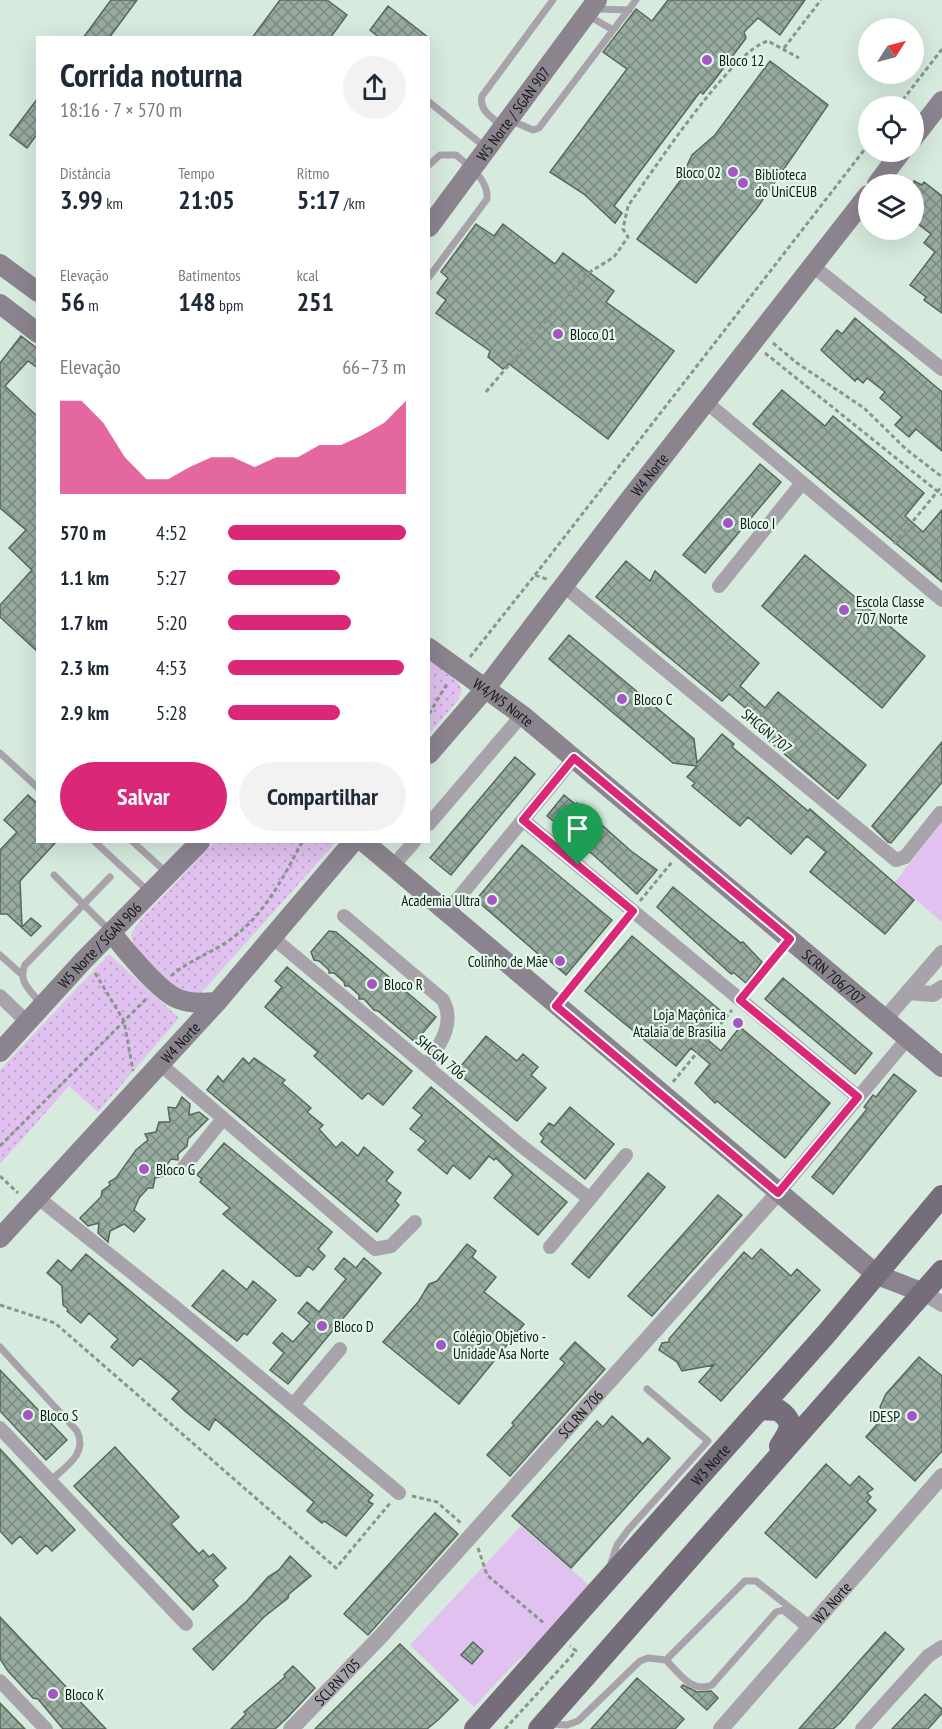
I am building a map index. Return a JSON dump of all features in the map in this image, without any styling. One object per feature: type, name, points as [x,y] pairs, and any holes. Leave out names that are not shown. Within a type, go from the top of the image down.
[{"type":"main road","name":"W5 Norte / SGAN 907","points":[[430,226],[592,8]]},
{"type":"main road","points":[[924,124],[942,101]]},
{"type":"main road","name":"W4 Norte","points":[[430,753],[485,689],[858,208]]},
{"type":"main road","points":[[0,264],[36,291]]},
{"type":"main road","points":[[0,304],[36,331]]},
{"type":"main road","name":"W4/W5 Norte","points":[[430,649],[522,715],[574,758]]},
{"type":"main road","name":"SCRN 706/707","points":[[574,758],[942,1067]]},
{"type":"main road","name":"W5 Norte / SGAN 906","points":[[0,1052],[82,961],[199,843]]},
{"type":"main road","name":"W4 Norte","points":[[0,1238],[217,1002],[352,843]]},
{"type":"main road","points":[[365,843],[877,1275],[933,1299]]},
{"type":"main road","points":[[111,932],[127,953],[173,996],[194,1003],[217,1002]]},
{"type":"main road","name":"W3 Norte","points":[[475,1729],[760,1409],[877,1275],[942,1196]]},
{"type":"main road","points":[[541,1726],[761,1475],[933,1299],[942,1271]]},
{"type":"main road","points":[[760,1409],[778,1410],[788,1419],[791,1429],[761,1475]]},
{"type":"street","points":[[814,267],[942,369]]},
{"type":"street","points":[[706,402],[942,600]]},
{"type":"street","points":[[719,586],[802,483]]},
{"type":"street","name":"SHCGN 707","points":[[564,586],[896,861],[905,857],[940,813]]},
{"type":"street","points":[[430,823],[522,715]]},
{"type":"street","points":[[446,913],[574,758]]},
{"type":"street","points":[[523,820],[858,1097]]},
{"type":"street","points":[[392,867],[413,843]]},
{"type":"street","points":[[344,916],[443,1000],[448,1013],[444,1038],[426,1066]]},
{"type":"street","name":"SHCGN 706","points":[[272,937],[549,1169],[590,1199]]},
{"type":"street","points":[[885,1019],[942,953]]},
{"type":"street","points":[[908,992],[933,994],[942,988]]},
{"type":"street","points":[[0,996],[27,1022]]},
{"type":"street","points":[[778,1193],[908,1038]]},
{"type":"street","points":[[160,1064],[222,1120],[375,1249],[391,1246],[415,1222]]},
{"type":"street","points":[[184,1167],[222,1120]]},
{"type":"street","points":[[550,1247],[626,1155]]},
{"type":"street","name":"SCLRN 706","points":[[382,1635],[778,1193]]},
{"type":"street","points":[[34,1201],[293,1405],[399,1493]]},
{"type":"street","points":[[293,1405],[340,1349]]},
{"type":"street","points":[[0,1428],[186,1624]]},
{"type":"street","name":"W2 Norte","points":[[721,1729],[942,1476]]},
{"type":"street","name":"SCLRN 705","points":[[291,1729],[382,1635]]},
{"type":"street","points":[[862,1729],[928,1656],[942,1647]]},
{"type":"street","points":[[0,1681],[46,1729]]},
{"type":"lane","points":[[554,0],[482,96],[482,106],[486,113],[507,123],[533,130],[539,129],[636,0]]},
{"type":"lane","points":[[592,8],[613,30]]},
{"type":"lane","points":[[592,8],[629,10]]},
{"type":"lane","points":[[430,103],[487,148]]},
{"type":"lane","points":[[430,164],[440,155],[456,155],[472,169],[486,187],[487,199],[430,277]]},
{"type":"lane","points":[[0,753],[36,786]]},
{"type":"lane","points":[[96,843],[150,893]]},
{"type":"lane","points":[[134,843],[168,874]]},
{"type":"lane","points":[[54,875],[111,932]]},
{"type":"lane","points":[[20,974],[25,965],[110,877]]},
{"type":"lane","points":[[0,955],[20,974],[21,980],[42,1006]]},
{"type":"lane","points":[[0,1347],[77,1431],[82,1441],[80,1453],[50,1480]]},
{"type":"lane","points":[[603,1585],[617,1545],[708,1441],[647,1389]]},
{"type":"lane","points":[[666,1660],[745,1581],[756,1581],[809,1627]]},
{"type":"lane","points":[[541,1726],[567,1725],[578,1721],[640,1661],[648,1658],[666,1660],[694,1688],[704,1688],[712,1685],[776,1612],[783,1610],[809,1627]]},
{"type":"path","points":[[784,48],[821,0]]},
{"type":"path","points":[[486,392],[585,275],[614,257],[627,241],[628,237],[623,229],[628,206],[726,75],[763,42],[774,42],[799,58]]},
{"type":"path","points":[[906,96],[942,49]]},
{"type":"path","points":[[430,712],[456,669],[478,649],[858,158]]},
{"type":"path","points":[[756,337],[864,408],[907,450],[942,477]]},
{"type":"path","points":[[756,337],[942,495]]},
{"type":"path","points":[[886,554],[942,486]]},
{"type":"path","points":[[535,575],[564,586]]},
{"type":"path","points":[[556,1006],[682,849]]},
{"type":"path","points":[[663,1094],[790,939]]},
{"type":"path","points":[[82,961],[96,974],[124,1021],[137,1088]]},
{"type":"path","points":[[0,1176],[34,1201]]},
{"type":"path","points":[[0,1305],[55,1323],[336,1568],[399,1493],[437,1502],[474,1533],[487,1575],[576,1651],[505,1729]]},
{"type":"shaded area","points":[[430,660],[457,681],[462,690],[458,700],[430,733]]},
{"type":"shaded area","points":[[942,822],[942,922],[895,882]]},
{"type":"shaded area","points":[[213,843],[335,843],[201,993],[188,995],[178,989],[135,950],[131,935],[138,923]]},
{"type":"shaded area","points":[[109,954],[179,1018],[98,1112],[69,1086],[0,1164],[0,1070]]},
{"type":"shaded area","points":[[521,1526],[590,1586],[540,1642],[515,1663],[474,1707],[410,1645]]},
{"type":"building","points":[[111,0],[137,0],[110,36],[84,36]]},
{"type":"building","points":[[280,0],[327,0],[347,15],[331,36],[253,36]]},
{"type":"building","points":[[668,0],[805,0],[780,35],[758,18],[744,32],[746,38],[703,94],[700,92],[614,206],[622,213],[615,223],[584,194],[550,172],[627,69],[603,52],[636,9],[652,21]]},
{"type":"building","points":[[388,6],[426,36],[378,36],[370,30]]},
{"type":"building","name":"Bloco 02","points":[[770,61],[828,105],[757,208],[696,283],[637,239],[680,181],[692,155],[715,135]]},
{"type":"building","points":[[36,101],[36,136],[27,148],[10,135]]},
{"type":"building","points":[[924,182],[942,196],[942,313],[924,300],[926,297],[910,285],[935,252],[924,243],[931,234],[924,229]]},
{"type":"building","name":"Bloco 01","points":[[476,224],[494,236],[503,224],[555,264],[563,253],[614,291],[606,302],[674,351],[608,439],[509,364],[503,369],[488,357],[490,351],[436,313],[446,300],[437,293],[448,278],[441,272]]},
{"type":"building","points":[[855,318],[942,392],[942,451],[916,429],[909,437],[895,425],[902,417],[880,398],[885,392],[867,378],[863,383],[857,378],[855,381],[821,350],[837,330],[842,334]]},
{"type":"building","points":[[21,336],[36,347],[36,367],[28,361],[5,386],[36,415],[36,650],[0,617],[0,605],[32,570],[9,548],[26,530],[0,508],[0,363]]},
{"type":"building","points":[[782,390],[825,426],[833,416],[924,493],[905,516],[923,532],[942,510],[942,582],[753,424]]},
{"type":"building","name":"Bloco I","points":[[760,464],[781,482],[705,573],[683,555]]},
{"type":"building","points":[[805,555],[925,656],[882,708],[762,606]]},
{"type":"building","points":[[626,561],[650,581],[655,571],[759,663],[740,686],[765,708],[778,692],[866,765],[838,799],[750,725],[757,718],[729,694],[722,701],[596,597]]},
{"type":"building","points":[[569,635],[694,739],[697,763],[722,734],[734,744],[732,747],[808,811],[810,809],[914,900],[885,934],[810,872],[826,852],[807,836],[791,854],[748,817],[740,826],[692,786],[695,783],[687,777],[697,766],[673,763],[549,659]]},
{"type":"building","points":[[942,742],[942,782],[891,843],[888,842],[872,826]]},
{"type":"building","points":[[515,757],[535,774],[451,875],[430,858]]},
{"type":"building","points":[[28,795],[36,802],[36,843],[55,843],[20,881],[22,927],[31,918],[41,926],[31,936],[7,914],[0,914],[0,850],[17,832],[4,820]]},
{"type":"building","points":[[564,795],[575,804],[577,803],[631,851],[657,870],[637,894],[580,843],[556,827],[558,825],[547,816]]},
{"type":"building","points":[[522,845],[612,920],[566,975],[476,900]]},
{"type":"building","points":[[673,887],[741,943],[743,942],[762,962],[746,983],[734,973],[731,974],[657,907]]},
{"type":"building","name":"Bloco R","points":[[329,931],[336,932],[436,1017],[415,1042],[374,1010],[364,999],[359,999],[359,995],[349,986],[345,986],[344,982],[334,973],[329,973],[329,970],[319,961],[314,960],[311,952]]},
{"type":"building","points":[[632,936],[721,1011],[702,1035],[721,1051],[740,1027],[830,1103],[785,1158],[717,1101],[715,1103],[695,1083],[710,1064],[691,1048],[676,1066],[585,991]]},
{"type":"building","points":[[287,967],[412,1071],[383,1105],[368,1093],[362,1099],[314,1056],[318,1052],[265,1007],[282,987],[275,981]]},
{"type":"building","points":[[783,978],[872,1053],[855,1074],[765,999]]},
{"type":"building","points":[[486,1036],[517,1061],[523,1054],[538,1067],[531,1075],[546,1088],[517,1121],[456,1072]]},
{"type":"building","points":[[243,1058],[249,1064],[254,1058],[285,1080],[282,1083],[311,1108],[307,1112],[323,1125],[319,1129],[336,1148],[342,1142],[358,1156],[364,1147],[393,1172],[386,1181],[401,1193],[395,1201],[399,1205],[377,1232],[207,1090],[218,1076],[223,1082]]},
{"type":"building","points":[[894,1074],[916,1091],[833,1194],[812,1177],[867,1109],[864,1107],[873,1095],[876,1097]]},
{"type":"building","points":[[431,1087],[567,1202],[538,1235],[494,1198],[513,1175],[496,1158],[494,1160],[489,1156],[470,1179],[453,1165],[447,1174],[418,1150],[426,1141],[410,1129],[422,1115],[413,1108]]},
{"type":"building","name":"Bloco G","points":[[182,1097],[190,1104],[189,1115],[199,1112],[208,1119],[188,1139],[187,1146],[178,1154],[178,1160],[171,1159],[163,1170],[164,1176],[155,1178],[153,1188],[148,1188],[139,1198],[134,1210],[145,1219],[134,1232],[124,1224],[110,1231],[108,1242],[98,1233],[99,1223],[88,1226],[80,1218],[101,1197],[102,1191],[110,1185],[109,1182],[116,1178],[136,1150],[148,1140],[145,1134],[156,1132],[159,1122],[170,1122],[168,1107],[176,1108]]},
{"type":"building","points":[[570,1107],[614,1144],[585,1179],[541,1142],[544,1138],[540,1134],[549,1123],[554,1126]]},
{"type":"building","points":[[224,1143],[332,1232],[318,1249],[325,1256],[313,1270],[308,1266],[300,1276],[296,1276],[223,1214],[230,1208],[200,1182],[202,1179],[197,1175]]},
{"type":"building","points":[[648,1173],[665,1187],[589,1278],[572,1264]]},
{"type":"building","points":[[718,1195],[742,1215],[652,1316],[628,1296]]},
{"type":"building","points":[[467,1244],[476,1251],[472,1257],[496,1277],[484,1292],[524,1324],[459,1404],[383,1342],[419,1301],[429,1284],[437,1281]]},
{"type":"building","points":[[761,1249],[791,1276],[797,1269],[820,1290],[721,1401],[699,1382],[714,1365],[682,1371],[677,1362],[659,1350],[662,1343],[669,1342],[669,1339],[744,1252],[752,1259]]},
{"type":"building","points":[[86,1254],[373,1495],[368,1501],[373,1504],[346,1536],[324,1521],[322,1523],[307,1511],[314,1502],[215,1419],[209,1430],[186,1412],[172,1399],[179,1391],[140,1358],[133,1366],[111,1347],[118,1339],[89,1313],[81,1323],[67,1311],[68,1309],[63,1305],[62,1286],[47,1273],[58,1260],[71,1271]]},
{"type":"building","name":"Bloco D","points":[[344,1258],[356,1268],[364,1258],[381,1273],[288,1384],[270,1370],[284,1353],[273,1343],[282,1333],[293,1342],[310,1323],[298,1313],[307,1302],[319,1312],[346,1279],[335,1269]]},
{"type":"building","points":[[223,1270],[247,1290],[253,1281],[276,1300],[247,1335],[244,1333],[237,1341],[192,1306]]},
{"type":"building","points":[[575,1342],[605,1369],[510,1476],[487,1455],[565,1363],[560,1359]]},
{"type":"building","points":[[919,1357],[942,1376],[942,1451],[915,1481],[866,1437],[885,1415],[880,1407],[886,1394]]},
{"type":"building","name":"Bloco S","points":[[0,1370],[67,1440],[46,1460],[0,1411]]},
{"type":"building","points":[[612,1416],[643,1444],[648,1438],[670,1458],[571,1568],[512,1516],[597,1421],[603,1427]]},
{"type":"building","points":[[115,1447],[179,1517],[171,1524],[199,1554],[203,1550],[209,1557],[213,1554],[226,1568],[213,1580],[218,1586],[193,1610],[74,1486]]},
{"type":"building","points":[[0,1449],[75,1530],[52,1551],[46,1545],[37,1554],[20,1536],[12,1544],[0,1531]]},
{"type":"building","points":[[826,1464],[850,1486],[859,1476],[873,1489],[867,1493],[871,1497],[867,1502],[876,1510],[816,1578],[765,1533]]},
{"type":"building","points":[[435,1513],[458,1534],[368,1635],[344,1614]]},
{"type":"building","points":[[290,1556],[311,1576],[264,1617],[213,1670],[193,1649],[247,1601]]},
{"type":"building","name":"Bloco K","points":[[0,1617],[106,1729],[63,1729],[38,1699],[33,1698],[0,1659]]},
{"type":"building","points":[[885,1632],[904,1649],[840,1723],[833,1729],[799,1729]]},
{"type":"building","points":[[473,1642],[483,1651],[472,1664],[461,1655]]},
{"type":"building","points":[[400,1644],[458,1700],[427,1729],[315,1729]]},
{"type":"building","points":[[293,1666],[315,1688],[287,1718],[275,1729],[231,1729],[246,1714],[244,1712],[285,1677],[284,1675]]},
{"type":"building","points":[[637,1678],[684,1719],[675,1729],[591,1729]]},
{"type":"building","points":[[683,1685],[697,1692],[711,1691],[718,1698],[707,1710],[681,1687]]},
{"type":"building","points":[[925,1694],[942,1709],[942,1713],[928,1729],[892,1729]]},
{"type":"building","points":[[0,1703],[25,1729],[0,1729]]},
{"type":"place","name":"Bloco 12","points":[[707,60]]},
{"type":"place","name":"Bloco 02","points":[[733,172]]},
{"type":"place","name":"Biblioteca do UniCEUB","points":[[743,183]]},
{"type":"place","name":"Bloco 01","points":[[558,334]]},
{"type":"place","name":"Bloco I","points":[[728,523]]},
{"type":"place","name":"Escola Classe 707 Norte","points":[[844,610]]},
{"type":"place","name":"Bloco C","points":[[622,699]]},
{"type":"place","name":"Academia Ultra","points":[[492,900]]},
{"type":"place","name":"Colinho de Mãe","points":[[560,961]]},
{"type":"place","name":"Bloco R","points":[[372,984]]},
{"type":"place","name":"Loja Maçônica Atalaia de Brasilia","points":[[738,1023]]},
{"type":"place","name":"Bloco G","points":[[144,1169]]},
{"type":"place","name":"Bloco D","points":[[322,1326]]},
{"type":"place","name":"Colégio Objetivo - Unidade Asa Norte","points":[[441,1345]]},
{"type":"place","name":"Bloco S","points":[[28,1415]]},
{"type":"place","name":"IDESP","points":[[912,1416]]},
{"type":"place","name":"Bloco K","points":[[53,1694]]},
{"type":"route","points":[[574,758],[790,939],[740,1000],[858,1097],[778,1193],[556,1006],[633,911],[578,865],[523,820],[574,758]]}]
